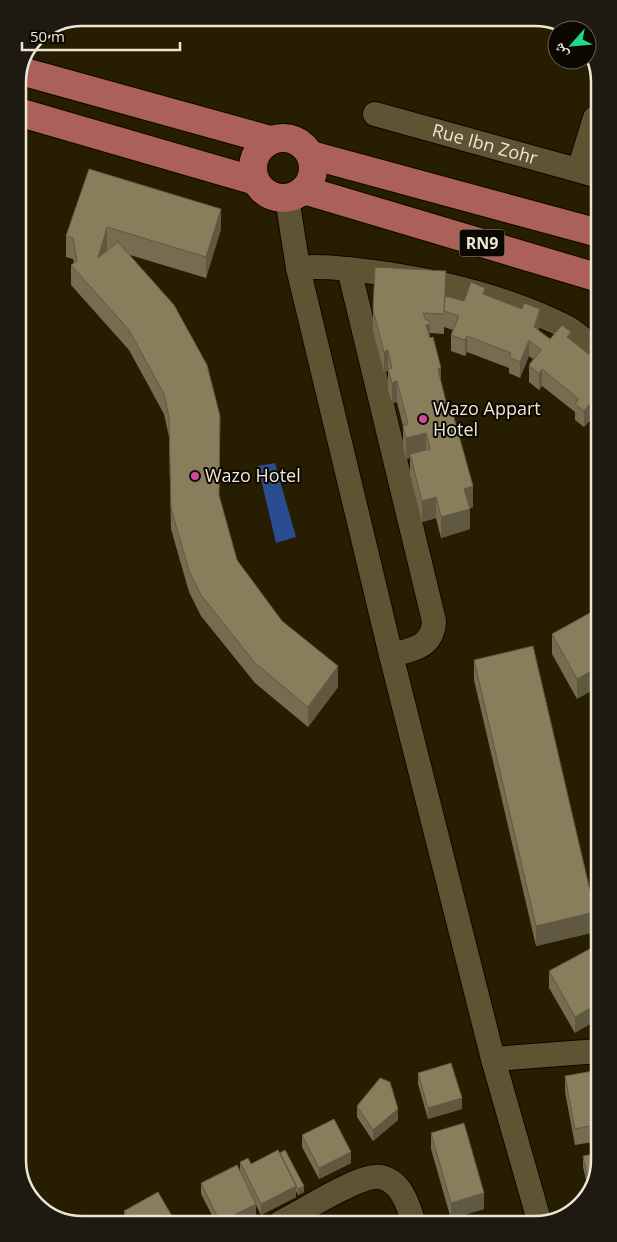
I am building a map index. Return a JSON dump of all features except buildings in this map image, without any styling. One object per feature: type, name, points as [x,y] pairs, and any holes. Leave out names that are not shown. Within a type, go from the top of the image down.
[{"type":"main road","name":"RN9","points":[[27,73],[270,140],[289,138],[298,141],[311,155],[591,231]]},
{"type":"main road","name":"RN9","points":[[26,114],[256,181],[268,194],[296,194],[591,277]]},
{"type":"main road","points":[[256,181],[253,162],[256,153],[270,140]]},
{"type":"main road","points":[[296,194],[313,174],[311,155]]},
{"type":"street","name":"Rue Ibn Zohr","points":[[375,114],[587,172]]},
{"type":"street","points":[[587,172],[591,145]]},
{"type":"street","points":[[296,194],[298,268],[391,655],[493,1059],[539,1216]]},
{"type":"street","points":[[298,268],[314,266],[349,269],[426,280],[492,297],[568,328],[591,346]]},
{"type":"street","points":[[349,269],[434,621],[434,630],[426,644],[420,648],[391,655]]},
{"type":"street","points":[[493,1059],[591,1052]]},
{"type":"street","points":[[292,1216],[348,1186],[371,1177],[389,1180],[402,1194],[409,1206],[412,1216]]},
{"type":"water","points":[[275,463],[296,537],[276,543],[258,466]]},
{"type":"place","name":"Wazo Appart Hotel","points":[[423,419]]},
{"type":"place","name":"Wazo Hotel","points":[[195,476]]}]
